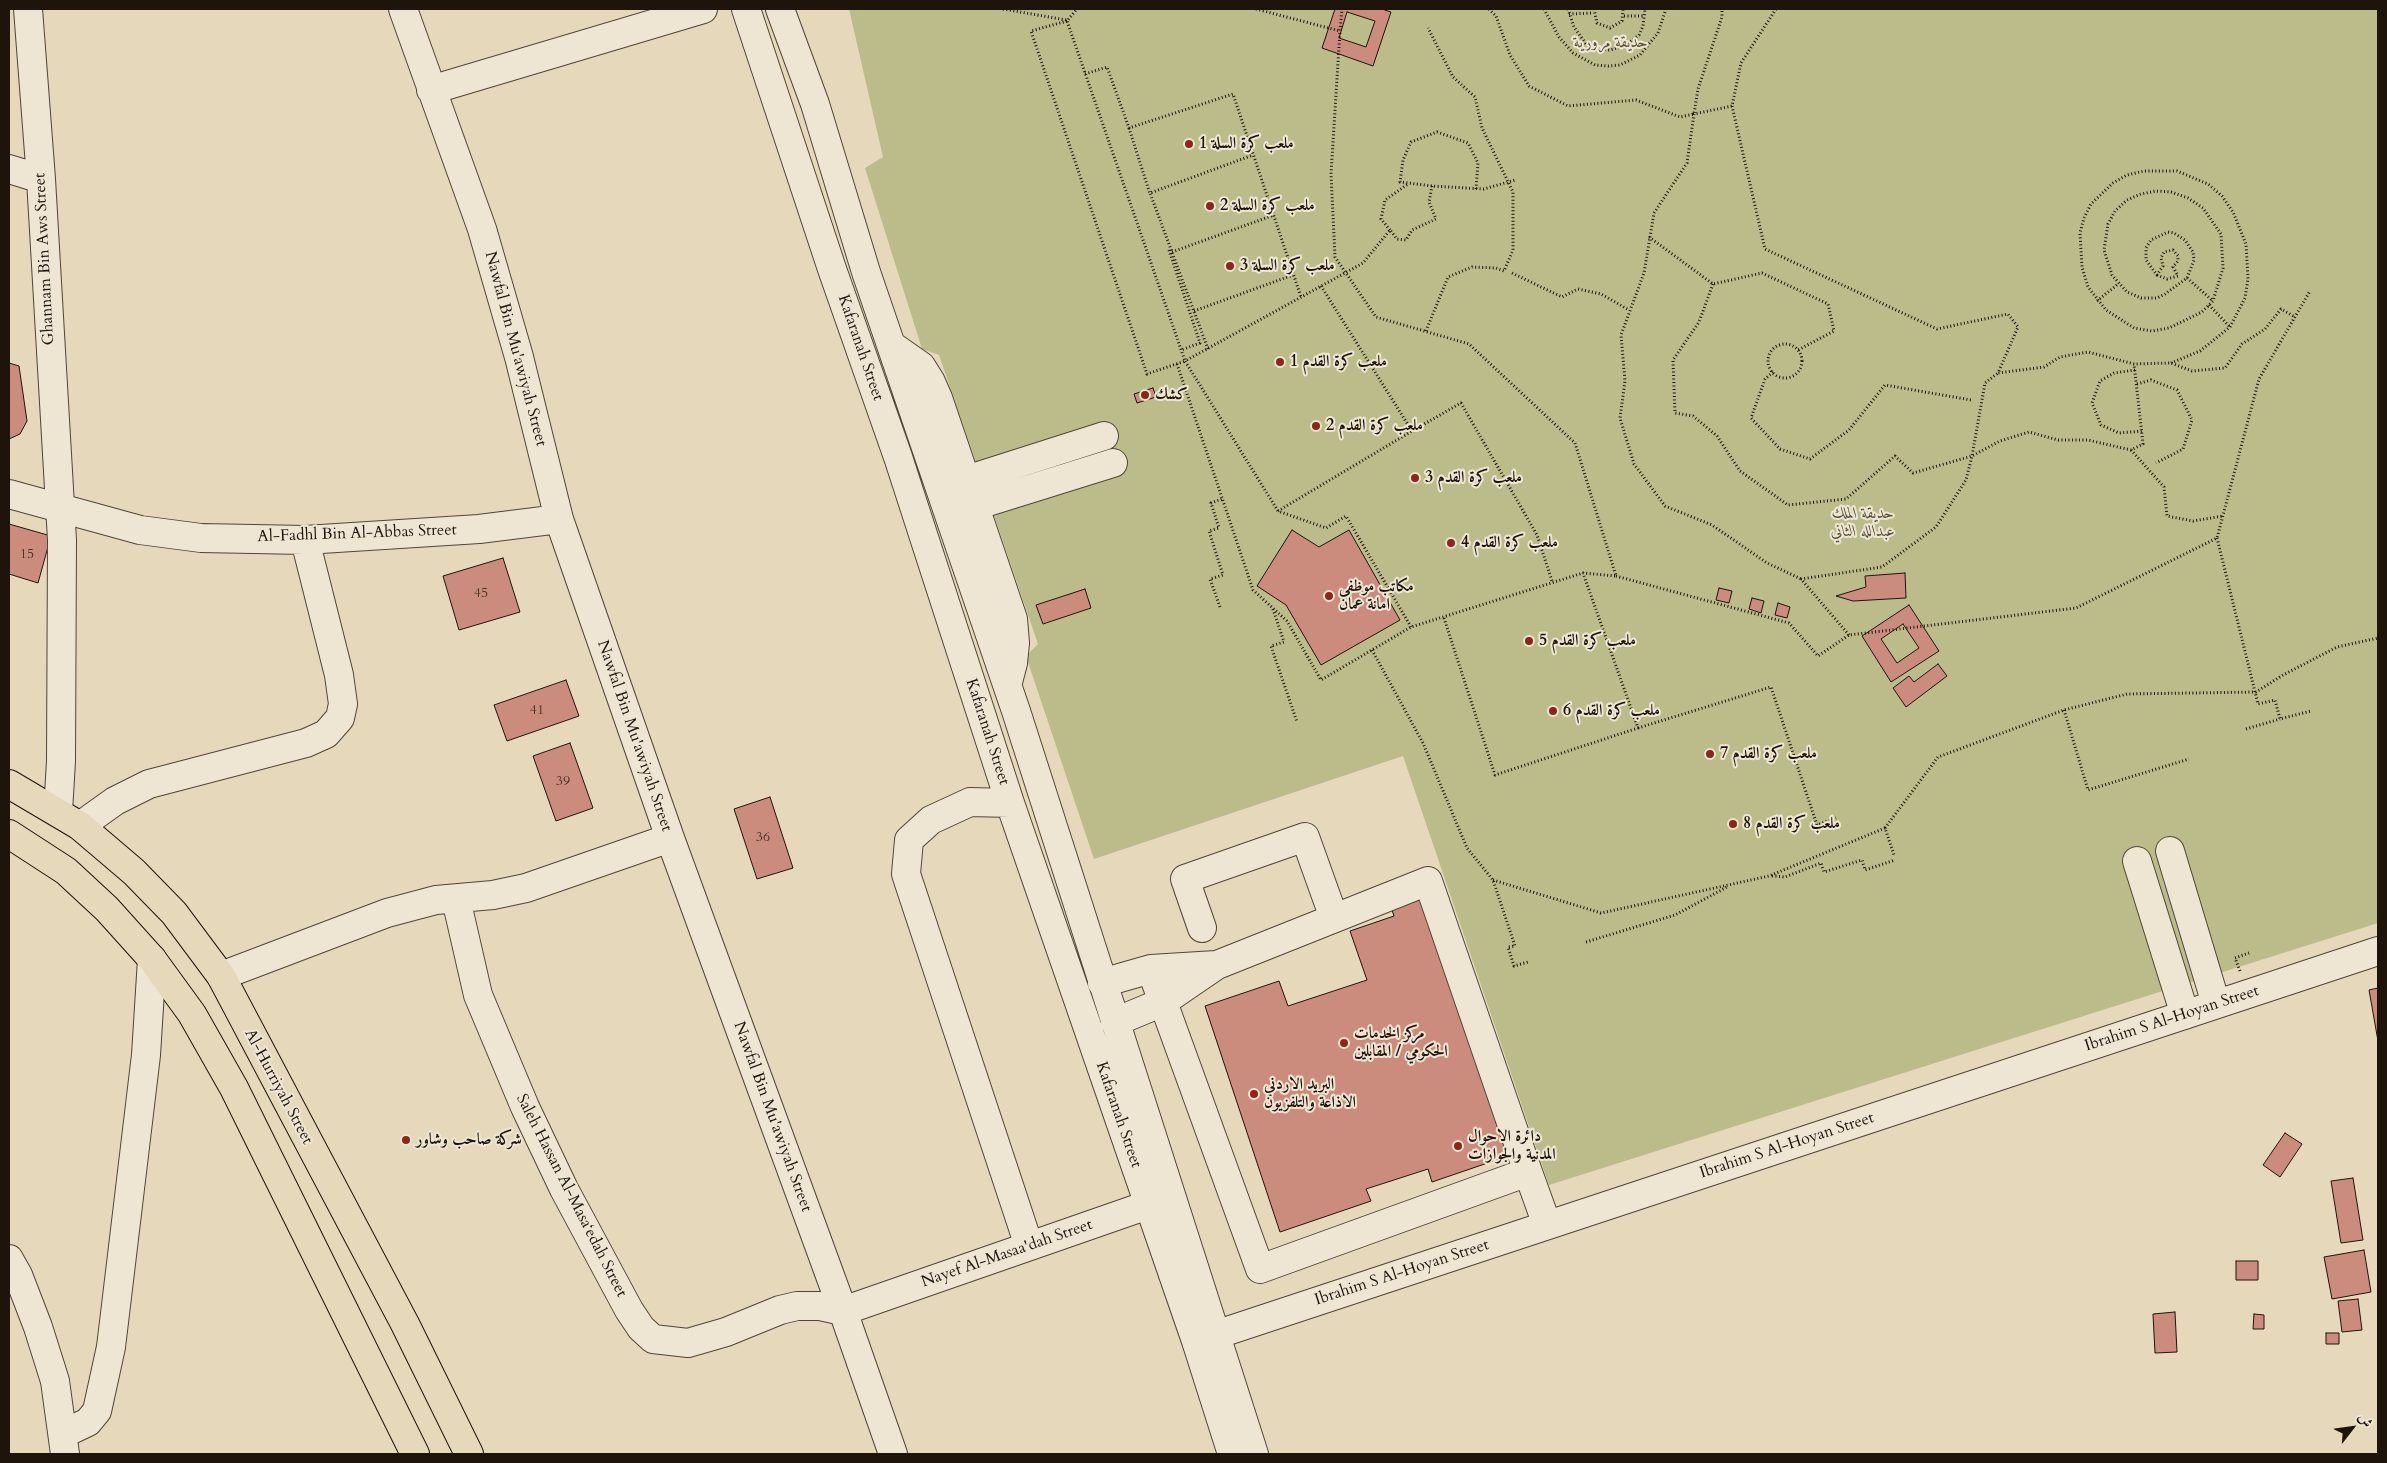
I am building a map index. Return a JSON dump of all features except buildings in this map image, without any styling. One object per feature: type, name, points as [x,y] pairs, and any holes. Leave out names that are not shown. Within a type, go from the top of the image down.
[{"type":"highway","name":"Al-Hurriyah Street","points":[[9,784],[80,826],[134,872],[174,913],[221,976],[405,1324],[469,1454]]},
{"type":"highway","points":[[9,834],[66,871],[107,909],[152,959],[192,1014],[234,1088],[415,1454]]},
{"type":"street","name":"Ghannam Bin Aws Street","points":[[28,9],[41,179],[62,550],[61,761],[58,812]]},
{"type":"street","name":"Nawfal Bin Mu'awiyah Street","points":[[403,9],[482,229],[519,357],[559,519],[670,838],[843,1311],[893,1454]]},
{"type":"street","points":[[431,90],[703,9]]},
{"type":"street","name":"Kafaranah Street","points":[[746,9],[901,466],[1010,803],[1160,1200],[1206,1338],[1254,1454]]},
{"type":"street","name":"Kafaranah Street","points":[[780,9],[815,104],[866,272],[1007,683],[1115,1022],[1160,1200]]},
{"type":"street","points":[[9,169],[41,179]]},
{"type":"street","points":[[891,345],[921,366],[932,382],[975,506],[1013,619],[1015,643],[1013,663],[1007,683]]},
{"type":"street","points":[[966,480],[1104,436]]},
{"type":"street","points":[[975,506],[1113,464]]},
{"type":"street","name":"Al-Fadhl Bin Al-Abbas Street","points":[[9,494],[140,530],[201,538],[304,540],[479,529],[559,519]]},
{"type":"street","points":[[80,826],[115,801],[149,784],[306,743],[326,734],[340,718],[343,704],[339,674],[304,540]]},
{"type":"street","points":[[1010,803],[970,802],[930,820],[909,840],[906,874],[1029,1246]]},
{"type":"street","points":[[1202,928],[1185,879],[1305,837],[1334,918]]},
{"type":"street","points":[[221,976],[387,913],[428,902],[493,895],[526,888],[670,838]]},
{"type":"street","points":[[2170,851],[2216,1004]]},
{"type":"street","points":[[2137,861],[2185,1015]]},
{"type":"street","points":[[1115,1022],[1162,1002],[1217,965],[1428,881],[1547,1226]]},
{"type":"street","name":"Saleh Hassan Al-Masa‘edah Street","points":[[456,899],[478,994],[492,1032],[546,1154],[624,1302],[641,1328],[653,1339],[688,1343],[726,1332],[780,1310],[797,1306],[820,1306],[843,1311]]},
{"type":"street","name":"Ibrahim S Al-Hoyan Street","points":[[1206,1338],[2378,951]]},
{"type":"street","points":[[64,1444],[97,1411],[111,1347],[146,1055],[152,959]]},
{"type":"street","points":[[1102,983],[1150,969],[1217,965]]},
{"type":"street","points":[[1150,969],[1260,1269],[1528,1172]]},
{"type":"street","name":"Nayef Al-Masaa'dah Street","points":[[843,1311],[1160,1200]]},
{"type":"street","points":[[9,1259],[18,1275],[41,1336],[55,1381],[64,1444]]},
{"type":"street","name":"Kafaranah Street","points":[[1206,1338],[1232,1454]]},
{"type":"path","points":[[1003,9],[1067,21]]},
{"type":"path","points":[[1078,9],[1067,21],[1031,31],[1147,374],[1185,362],[1363,263],[1390,230]]},
{"type":"path","points":[[1256,9],[1340,31]]},
{"type":"path","points":[[1342,9],[1331,174],[1335,257],[1376,317],[1469,344],[1575,443],[1616,576]]},
{"type":"path","points":[[1489,9],[1496,16],[1510,55],[1529,86],[1568,106],[1636,100],[1680,117],[1732,106]]},
{"type":"path","points":[[1544,9],[1559,37],[1573,53],[1595,65],[1608,66],[1620,65],[1640,55],[1658,33],[1666,9]]},
{"type":"path","points":[[1568,9],[1579,36],[1586,44],[1594,48],[1610,50],[1625,46],[1639,35],[1645,16],[1645,9]]},
{"type":"path","points":[[1594,9],[1593,14],[1597,23],[1605,28],[1615,27],[1622,21],[1624,16],[1623,9]]},
{"type":"path","points":[[1722,9],[1722,17],[1698,89],[1687,163],[1654,213],[1644,273],[1621,335],[1625,381],[1620,418],[1634,464],[1664,506],[1712,525],[1768,563],[1801,579],[1850,635]]},
{"type":"path","points":[[1776,9],[1741,63],[1732,106],[1765,249],[1937,329],[2008,314],[2018,327],[1998,373],[1985,383],[1966,480],[1936,527],[1882,567],[1801,579]]},
{"type":"path","points":[[1569,14],[1593,14]]},
{"type":"path","points":[[1624,16],[1645,16]]},
{"type":"path","points":[[1067,21],[1185,362],[1278,511],[1326,528],[1346,516],[1411,628]]},
{"type":"path","points":[[1426,331],[1448,277],[1472,267],[1496,268],[1504,271],[1512,250],[1513,192],[1482,128],[1475,96],[1453,78],[1428,28]]},
{"type":"path","points":[[1085,74],[1107,67],[1129,128],[1200,343],[1181,350]]},
{"type":"path","points":[[1129,128],[1233,94],[1301,297]]},
{"type":"path","points":[[1476,189],[1478,163],[1468,143],[1437,132],[1411,142],[1403,160],[1400,182],[1432,186],[1476,189],[1484,189],[1515,180]]},
{"type":"path","points":[[1150,193],[1253,155]]},
{"type":"path","points":[[1998,373],[2044,367],[2060,357],[2088,352],[2134,364],[2171,363],[2200,351],[2230,327],[2245,298],[2248,279],[2248,261],[2244,236],[2233,212],[2222,196],[2208,184],[2177,171],[2144,171],[2127,175],[2113,184],[2091,204],[2084,218],[2080,233],[2082,267],[2088,287],[2097,301],[2117,319],[2134,328],[2152,331],[2169,328],[2188,321],[2209,305],[2223,268],[2221,234],[2203,208],[2188,198],[2171,192],[2156,191],[2141,194],[2127,200],[2115,211],[2108,224],[2104,250],[2107,264],[2118,284],[2127,292],[2141,298],[2157,298],[2172,290],[2187,278],[2193,268],[2193,252],[2186,240],[2174,232],[2156,236],[2148,244],[2146,260],[2157,276],[2167,279],[2178,276],[2173,267],[2178,259],[2173,250],[2168,250],[2163,254],[2161,260],[2163,266],[2157,276]]},
{"type":"path","points":[[1409,183],[1385,200],[1381,218],[1397,239],[1406,240],[1412,230],[1436,219],[1429,202],[1432,186]]},
{"type":"path","points":[[1150,193],[1208,349]]},
{"type":"path","points":[[1172,252],[1274,215]]},
{"type":"path","points":[[1649,237],[1713,284],[1762,274],[1828,304],[1834,331],[1798,350]]},
{"type":"path","points":[[1512,272],[1562,297],[1578,289],[1601,294],[1629,310]]},
{"type":"path","points":[[1194,311],[1294,275]]},
{"type":"path","points":[[2187,278],[2212,301]]},
{"type":"path","points":[[1713,284],[1699,322],[1673,360],[1675,413],[1693,416],[1717,436],[1740,471],[1788,505],[1846,499],[1895,456],[1913,473],[1972,456],[2000,440],[2029,432],[2058,440],[2088,440],[2131,450],[2164,486],[2167,516],[2193,521],[2223,516]]},
{"type":"path","points":[[2097,301],[2118,284]]},
{"type":"path","points":[[1321,286],[1412,431]]},
{"type":"path","points":[[2280,719],[2275,700],[2258,704],[2217,538],[2259,379],[2310,291]]},
{"type":"path","points":[[2209,305],[2230,327]]},
{"type":"path","points":[[2171,363],[2192,371],[2225,368],[2242,344],[2266,329],[2281,309],[2295,317]]},
{"type":"path","points":[[1789,344],[1798,350],[1802,361],[1798,372],[1788,378],[1782,378],[1772,372],[1768,357],[1774,348],[1789,344]]},
{"type":"path","points":[[1177,364],[1253,590],[1287,621],[1321,680],[1411,628],[1584,573],[1616,576],[1789,623],[1818,656],[1850,635],[2076,608],[2217,538]]},
{"type":"path","points":[[2131,450],[2143,444],[2134,364]]},
{"type":"path","points":[[2135,370],[2114,373],[2100,381],[2092,403],[2101,425],[2119,433],[2142,431]]},
{"type":"path","points":[[1772,372],[1765,379],[1751,418],[1780,449],[1810,459],[1850,430],[1885,386],[1971,400]]},
{"type":"path","points":[[2137,384],[2151,380],[2177,390],[2192,420],[2183,449],[2156,463]]},
{"type":"path","points":[[1278,511],[1461,402],[1537,535],[1552,582]]},
{"type":"path","points":[[1220,607],[1210,579],[1223,575],[1209,531],[1219,528],[1211,503],[1222,499]]},
{"type":"path","points":[[1584,573],[1638,728]]},
{"type":"path","points":[[1272,608],[1284,642],[1271,646],[1297,722]]},
{"type":"path","points":[[1444,618],[1495,775],[1771,687],[1817,825],[1836,818]]},
{"type":"path","points":[[1493,880],[1601,913],[1769,876],[1885,828],[1938,757],[2064,710],[2127,694],[2256,692],[2282,675],[2337,647],[2378,638]]},
{"type":"path","points":[[1372,650],[1422,743],[1467,848],[1493,880],[1515,946],[1508,948],[1514,966],[1528,962]]},
{"type":"path","points":[[2064,710],[2088,790],[2189,759]]},
{"type":"path","points":[[2246,729],[2310,711]]},
{"type":"path","points":[[1885,828],[1894,856]]},
{"type":"path","points":[[1769,876],[1786,877],[1821,862],[1824,872],[1862,860],[1865,870],[1895,860]]},
{"type":"path","points":[[1586,942],[1675,915],[1732,885]]},
{"type":"path","points":[[2239,968],[2235,958],[2249,953]]},
{"type":"green space","name":"حديقة الملك عبدالله الثاني","points":[[849,9],[2378,9],[2378,923],[1549,1185],[1403,756],[1094,859],[1026,656],[1038,644],[939,355],[922,349],[865,168],[883,157]]},
{"type":"place","name":"ملعب كرة السلة 1","points":[[1189,144]]},
{"type":"place","name":"ملعب كرة السلة 2","points":[[1210,206]]},
{"type":"place","name":"ملعب كرة السلة 3","points":[[1230,266]]},
{"type":"place","name":"ملعب كرة القدم 1","points":[[1280,362]]},
{"type":"place","name":"كشك","points":[[1145,395]]},
{"type":"place","name":"ملعب كرة القدم 2","points":[[1316,426]]},
{"type":"place","name":"ملعب كرة القدم 3","points":[[1415,478]]},
{"type":"place","name":"ملعب كرة القدم 4","points":[[1451,543]]},
{"type":"place","name":"مكاتب موظفي امانة عمان","points":[[1329,596]]},
{"type":"place","name":"ملعب كرة القدم 5","points":[[1529,641]]},
{"type":"place","name":"ملعب كرة القدم 6","points":[[1553,711]]},
{"type":"place","name":"ملعب كرة القدم 7","points":[[1710,754]]},
{"type":"place","name":"ملعب كرة القدم 8","points":[[1733,824]]},
{"type":"place","name":"مركز الخدمات الحكومي / المقابلين","points":[[1344,1043]]},
{"type":"place","name":"البريد الاردني الاذاعة والتلفزيون","points":[[1254,1094]]},
{"type":"place","name":"شركة صاحب وشاور","points":[[406,1140]]},
{"type":"place","name":"دائرة الاحوال المدنية والجوازات","points":[[1458,1146]]},
{"type":"park label","name":"حديقة مرورية","points":[[1611,43]]}]
